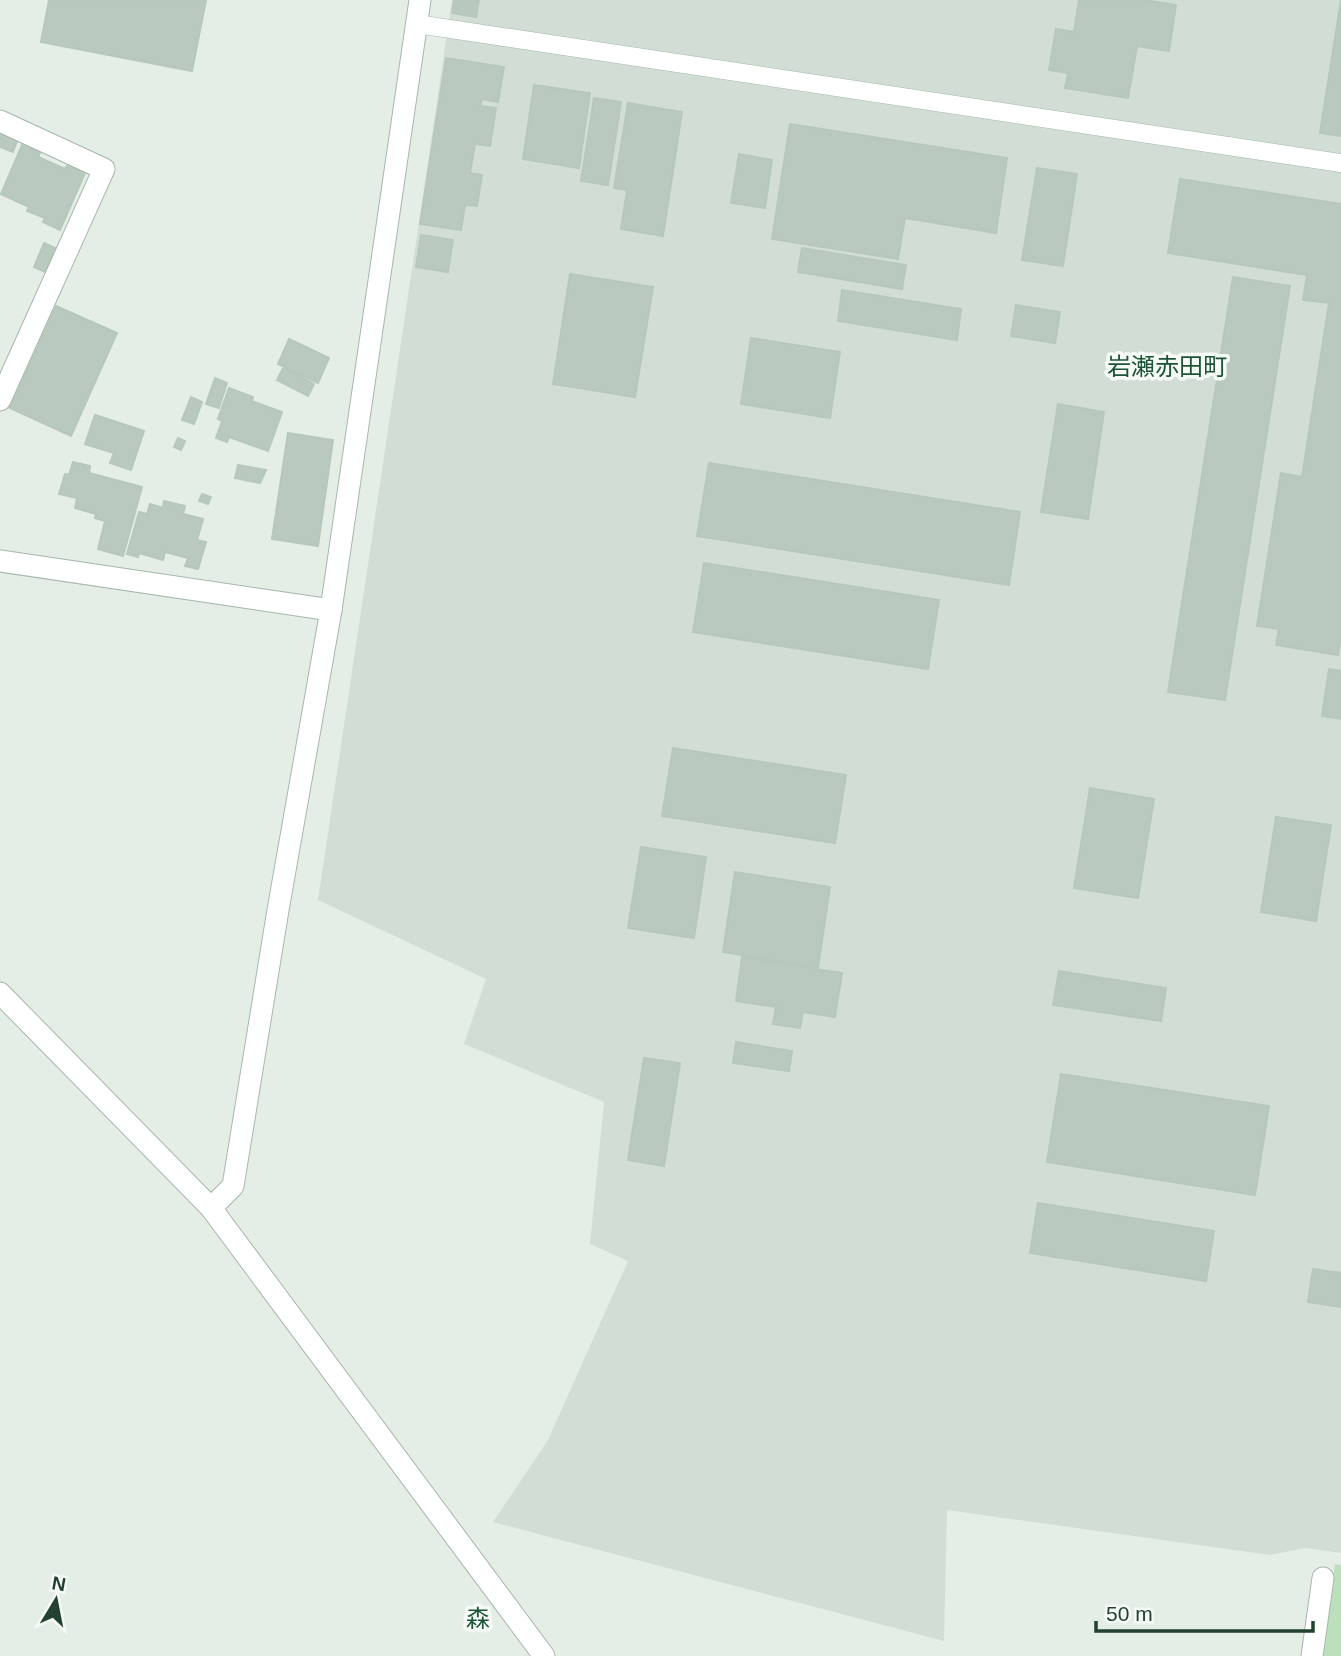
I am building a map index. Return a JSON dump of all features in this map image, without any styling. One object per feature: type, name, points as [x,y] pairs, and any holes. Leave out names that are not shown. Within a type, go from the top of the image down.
[{"type":"street","points":[[211,1208],[233,1186],[275,923],[331,610],[420,0]]},
{"type":"street","points":[[0,121],[104,169],[0,400]]},
{"type":"street","points":[[0,561],[331,610]]},
{"type":"street","points":[[0,993],[211,1208],[544,1656]]},
{"type":"street","points":[[1312,1656],[1323,1578]]},
{"type":"lane","points":[[417,24],[1341,163]]},
{"type":"shaded area","points":[[452,0],[1341,0],[1341,1553],[1305,1548],[1270,1555],[947,1510],[944,1641],[493,1522],[548,1440],[628,1261],[590,1244],[604,1102],[464,1044],[486,979],[318,900]]},
{"type":"green space","points":[[1335,1564],[1341,1565],[1341,1656],[1322,1656]]},
{"type":"building","points":[[49,0],[206,0],[192,71],[41,42]]},
{"type":"building","points":[[454,0],[479,0],[476,17],[452,13]]},
{"type":"building","points":[[1079,0],[1144,0],[1176,5],[1169,51],[1137,46],[1128,98],[1065,88],[1068,73],[1049,70],[1056,29],[1074,32]]},
{"type":"building","points":[[1341,0],[1341,136],[1320,133]]},
{"type":"building","points":[[446,58],[504,67],[498,102],[482,99],[480,106],[496,108],[490,146],[475,144],[470,173],[482,175],[477,206],[465,205],[461,230],[420,224]]},
{"type":"building","points":[[534,85],[590,93],[579,168],[523,159]]},
{"type":"building","points":[[594,98],[621,102],[608,185],[581,181]]},
{"type":"building","points":[[628,103],[682,112],[663,236],[621,229],[627,190],[614,188]]},
{"type":"building","points":[[790,124],[1007,158],[996,233],[905,218],[898,259],[772,239]]},
{"type":"building","points":[[0,131],[18,138],[13,152],[0,147]]},
{"type":"building","points":[[22,145],[40,153],[38,157],[65,169],[67,166],[85,173],[60,230],[43,222],[45,218],[27,211],[29,207],[1,194]]},
{"type":"building","points":[[739,154],[772,160],[765,208],[731,203]]},
{"type":"building","points":[[1037,168],[1077,174],[1063,266],[1022,260]]},
{"type":"building","points":[[1180,179],[1341,204],[1341,635],[1338,655],[1276,645],[1279,629],[1257,626],[1281,473],[1302,477],[1329,303],[1303,300],[1307,275],[1168,253]]},
{"type":"building","points":[[421,235],[453,240],[448,272],[416,267]]},
{"type":"building","points":[[44,243],[55,248],[45,272],[34,267]]},
{"type":"building","points":[[802,248],[906,265],[902,289],[798,272]]},
{"type":"building","points":[[570,274],[653,287],[635,397],[553,384]]},
{"type":"building","points":[[1233,277],[1290,286],[1225,700],[1168,692]]},
{"type":"building","points":[[842,290],[961,309],[957,340],[838,321]]},
{"type":"building","points":[[1016,305],[1060,312],[1055,343],[1011,336]]},
{"type":"building","points":[[56,306],[117,333],[71,436],[10,408]]},
{"type":"building","points":[[751,338],[840,352],[830,418],[741,404]]},
{"type":"building","points":[[289,339],[329,358],[318,383],[278,364]]},
{"type":"building","points":[[283,368],[314,384],[308,396],[277,380]]},
{"type":"building","points":[[215,378],[227,383],[219,408],[206,404]]},
{"type":"building","points":[[229,388],[253,397],[252,401],[282,412],[268,451],[229,437],[227,442],[216,438],[222,421],[218,419]]},
{"type":"building","points":[[191,397],[202,402],[194,424],[182,420]]},
{"type":"building","points":[[1058,404],[1104,412],[1088,519],[1041,512]]},
{"type":"building","points":[[95,415],[144,431],[131,470],[110,463],[114,453],[85,444]]},
{"type":"building","points":[[288,433],[333,440],[318,546],[272,539]]},
{"type":"building","points":[[178,438],[185,441],[181,450],[174,447]]},
{"type":"building","points":[[73,462],[90,466],[89,473],[142,487],[123,556],[98,549],[105,521],[95,518],[96,514],[75,508],[77,498],[59,494],[65,474],[69,475]]},
{"type":"building","points":[[709,463],[1020,512],[1009,585],[697,536]]},
{"type":"building","points":[[238,465],[266,470],[260,483],[235,478]]},
{"type":"building","points":[[202,494],[211,497],[208,504],[199,501]]},
{"type":"building","points":[[164,501],[185,506],[183,514],[203,519],[197,540],[206,542],[198,569],[185,566],[188,558],[165,552],[163,560],[139,553],[138,557],[127,554],[139,512],[147,514],[150,504],[163,508]]},
{"type":"building","points":[[704,563],[939,600],[928,669],[693,632]]},
{"type":"building","points":[[1329,669],[1341,671],[1341,719],[1322,716]]},
{"type":"building","points":[[673,748],[846,775],[835,843],[662,816]]},
{"type":"building","points":[[1090,788],[1154,799],[1138,898],[1074,888]]},
{"type":"building","points":[[1276,817],[1331,825],[1316,921],[1261,912]]},
{"type":"building","points":[[641,847],[706,857],[694,938],[628,928]]},
{"type":"building","points":[[735,872],[830,887],[818,967],[723,952]]},
{"type":"building","points":[[742,957],[842,973],[835,1017],[803,1012],[800,1028],[773,1024],[776,1007],[736,1001]]},
{"type":"building","points":[[1059,971],[1166,988],[1161,1021],[1053,1005]]},
{"type":"building","points":[[736,1042],[792,1051],[789,1071],[733,1063]]},
{"type":"building","points":[[644,1058],[680,1063],[664,1166],[628,1160]]},
{"type":"building","points":[[1061,1074],[1269,1106],[1255,1195],[1047,1162]]},
{"type":"building","points":[[1038,1203],[1214,1231],[1206,1281],[1030,1253]]},
{"type":"building","points":[[1313,1269],[1341,1273],[1341,1307],[1308,1302]]},
{"type":"district","name":"岩瀬赤田町","points":[[1167,366]]},
{"type":"district","name":"森","points":[[478,1618]]}]
